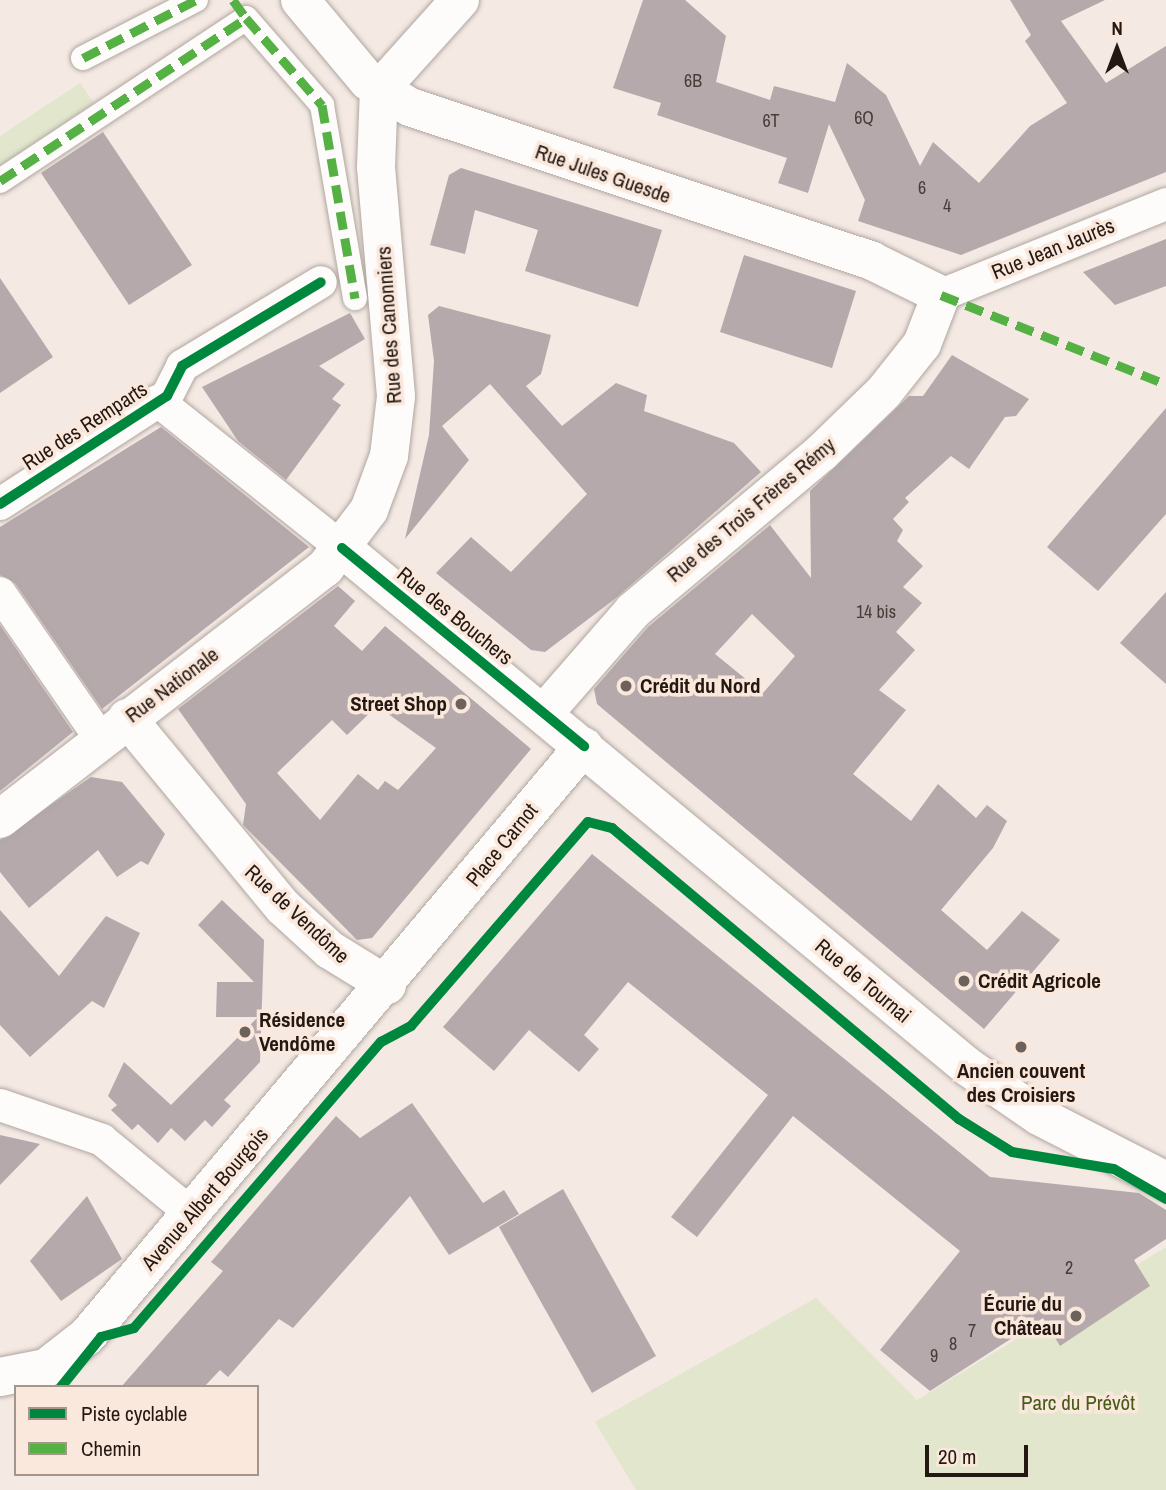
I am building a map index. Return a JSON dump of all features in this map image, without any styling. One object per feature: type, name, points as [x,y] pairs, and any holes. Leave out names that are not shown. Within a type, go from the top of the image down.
[{"type":"main road","name":"Rue Jules Guesde","points":[[300,0],[379,90],[460,126],[872,261],[941,295]]},
{"type":"main road","points":[[379,90],[460,0]]},
{"type":"main road","name":"Rue des Canonniers","points":[[342,548],[382,480],[394,430],[394,347],[375,153],[379,90]]},
{"type":"main road","name":"Rue des Trois Frères Rémy","points":[[543,714],[633,611],[821,453],[884,392],[922,344],[941,295]]},
{"type":"main road","name":"Rue des Bouchers","points":[[342,548],[543,714]]},
{"type":"main road","name":"Rue Nationale","points":[[0,819],[114,728],[305,585],[342,548]]},
{"type":"main road","points":[[543,714],[584,746]]},
{"type":"main road","name":"Rue de Vendôme","points":[[114,728],[315,936],[387,985]]},
{"type":"main road","name":"Place Carnot","points":[[387,985],[584,746]]},
{"type":"main road","name":"Rue de Tournai","points":[[584,746],[968,1067],[1039,1116],[1166,1181]]},
{"type":"main road","name":"Avenue Albert Bourgois","points":[[0,1377],[31,1374],[72,1352],[387,985]]},
{"type":"street","points":[[83,58],[196,0]]},
{"type":"street","points":[[0,181],[116,104],[239,9],[322,105],[355,298]]},
{"type":"street","name":"Rue Jean Jaurès","points":[[941,295],[1166,204]]},
{"type":"street","name":"Rue des Remparts","points":[[0,504],[158,401],[182,366],[321,282]]},
{"type":"street","name":"Rue des Bouchers","points":[[158,401],[342,548]]},
{"type":"street","points":[[0,593],[114,728]]},
{"type":"street","points":[[0,1105],[102,1140],[192,1214]]},
{"type":"green space","points":[[80,83],[94,103],[0,166],[0,136]]},
{"type":"green space","name":"Parc du Prévôt","points":[[1166,1247],[1166,1490],[636,1490],[595,1422],[816,1298],[917,1400]]},
{"type":"building","points":[[643,0],[685,0],[726,36],[716,82],[770,100],[774,86],[835,102],[847,63],[886,95],[920,166],[933,142],[979,183],[1030,126],[1067,103],[1025,41],[1031,35],[1010,0],[1105,0],[1061,21],[1106,83],[1166,46],[1166,172],[961,255],[858,221],[865,200],[829,124],[808,193],[778,183],[787,158],[657,115],[661,103],[613,88]]},
{"type":"building","points":[[103,132],[192,265],[129,305],[41,173]]},
{"type":"building","points":[[461,168],[662,230],[638,307],[525,271],[538,230],[475,210],[465,254],[430,245],[449,175]]},
{"type":"building","points":[[1166,239],[1166,286],[1115,305],[1083,272]]},
{"type":"building","points":[[744,255],[856,291],[832,368],[720,332]]},
{"type":"building","points":[[0,278],[53,357],[0,393]]},
{"type":"building","points":[[439,306],[551,335],[541,374],[526,386],[562,426],[616,383],[647,395],[644,411],[734,443],[761,472],[616,598],[545,652],[531,650],[436,573],[471,537],[511,572],[587,494],[490,384],[442,426],[469,460],[405,539],[429,435],[434,361],[428,315]]},
{"type":"building","points":[[350,313],[365,339],[319,366],[345,384],[332,399],[341,405],[286,480],[238,441],[202,387]]},
{"type":"building","points":[[952,355],[1029,399],[1016,416],[1005,417],[969,469],[951,456],[905,498],[909,502],[893,519],[903,530],[897,541],[923,566],[903,587],[922,603],[896,632],[915,650],[879,690],[906,710],[853,774],[911,821],[938,784],[976,818],[987,805],[1007,821],[993,848],[941,910],[987,950],[1022,911],[1060,940],[984,1029],[597,704],[594,689],[648,627],[770,525],[811,578],[810,491],[909,396],[923,396]],"holes":[[[752,614],[795,656],[763,693],[715,654]]]},
{"type":"building","points":[[1166,408],[1166,514],[1098,591],[1047,547]]},
{"type":"building","points":[[161,427],[309,547],[102,709],[15,583],[0,575],[0,527]]},
{"type":"building","points":[[338,586],[355,601],[334,626],[362,651],[385,626],[531,749],[372,938],[357,940],[243,825],[246,804],[178,709]],"holes":[[[377,706],[436,748],[398,790],[385,781],[378,790],[358,774],[320,820],[277,773],[332,720],[347,735]]]},
{"type":"building","points":[[1166,592],[1166,684],[1120,643]]},
{"type":"building","points":[[0,625],[73,732],[0,791]]},
{"type":"building","points":[[91,777],[122,782],[165,834],[148,865],[141,861],[117,877],[98,850],[29,908],[0,872],[0,840]]},
{"type":"building","points":[[592,854],[990,1177],[1139,1193],[1166,1210],[1166,1239],[1134,1260],[1150,1286],[1060,1346],[1043,1318],[930,1391],[880,1350],[960,1251],[793,1116],[697,1237],[671,1217],[768,1095],[628,982],[584,1035],[599,1049],[579,1072],[529,1030],[494,1071],[443,1027]]},
{"type":"building","name":"Résidence Vendôme","points":[[222,900],[264,940],[260,1062],[224,1100],[231,1106],[212,1127],[205,1120],[185,1141],[171,1128],[158,1143],[138,1124],[132,1130],[111,1110],[117,1105],[108,1096],[124,1062],[171,1105],[258,1017],[216,1017],[217,982],[254,982],[198,925]]},
{"type":"building","points":[[0,910],[59,976],[106,916],[140,933],[104,1008],[92,1001],[30,1057],[0,1025]]},
{"type":"building","points":[[412,1103],[483,1203],[504,1190],[519,1214],[449,1255],[410,1196],[293,1328],[279,1319],[228,1377],[220,1370],[206,1385],[123,1385],[223,1271],[211,1262],[336,1116],[360,1138]]},
{"type":"building","points":[[0,1135],[40,1144],[0,1185]]},
{"type":"building","points":[[563,1189],[656,1356],[592,1393],[499,1227]]},
{"type":"building","points":[[87,1196],[122,1259],[61,1301],[30,1261]]},
{"type":"marked path","points":[[83,58],[196,0]]},
{"type":"marked path","points":[[233,0],[246,18]]},
{"type":"marked path","points":[[0,181],[246,18],[322,105],[355,298]]},
{"type":"marked path","points":[[941,295],[1166,384]]},
{"type":"cycle path","points":[[0,504],[167,396],[182,366],[321,282]]},
{"type":"cycle path","points":[[342,548],[584,746]]},
{"type":"cycle path","points":[[63,1385],[101,1337],[134,1328],[381,1042],[411,1026],[588,822],[612,828],[959,1119],[1012,1152],[1114,1169],[1166,1199]]},
{"type":"place","name":"Crédit du Nord","points":[[626,686]]},
{"type":"place","name":"Street Shop","points":[[461,704]]},
{"type":"place","name":"Crédit Agricole","points":[[964,981]]},
{"type":"place","name":"Résidence Vendôme","points":[[245,1032]]},
{"type":"place","name":"Ancien couvent des Croisiers","points":[[1021,1047]]},
{"type":"place","name":"Écurie du Château","points":[[1076,1316]]}]
